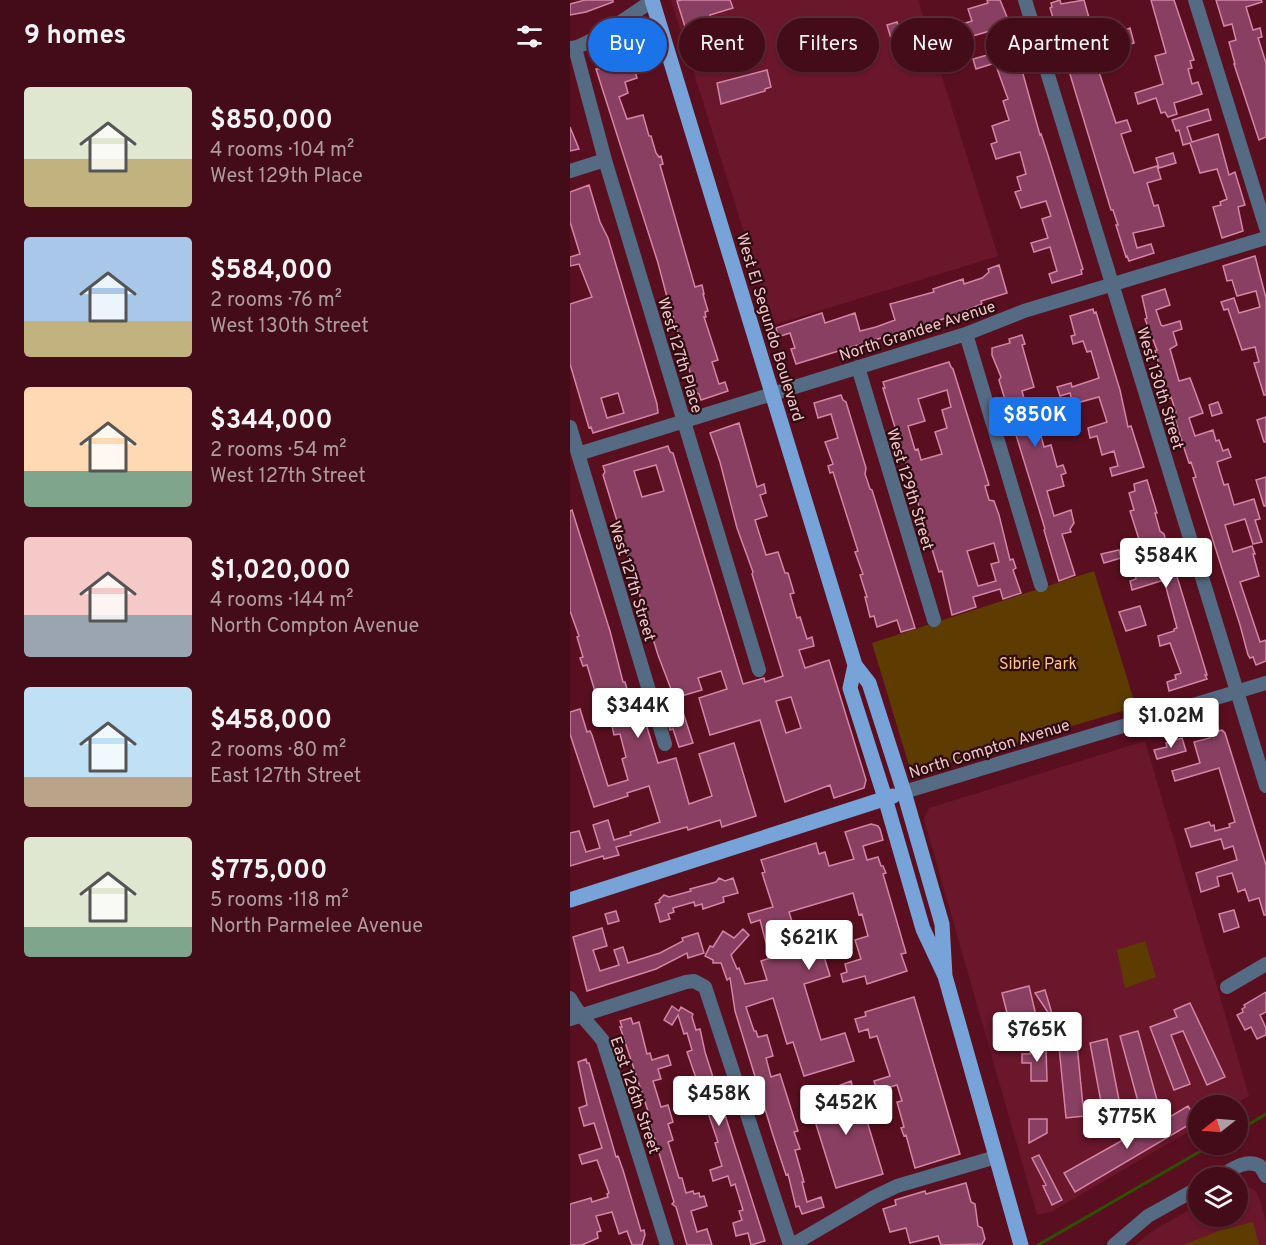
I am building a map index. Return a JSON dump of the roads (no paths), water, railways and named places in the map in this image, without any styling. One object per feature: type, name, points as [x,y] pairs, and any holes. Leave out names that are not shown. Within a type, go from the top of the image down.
[{"type":"main road","name":"West El Segundo Boulevard","points":[[652,0],[855,665],[870,683],[904,792],[942,924],[945,976]]},
{"type":"main road","name":"West El Segundo Boulevard","points":[[855,665],[850,688],[923,929],[945,976],[1020,1240]]},
{"type":"main road","name":"North Compton Avenue","points":[[570,900],[904,792]]},
{"type":"street","points":[[573,48],[652,0]]},
{"type":"street","name":"West 130th Street","points":[[1024,0],[1266,786]]},
{"type":"street","points":[[1195,0],[1266,228]]},
{"type":"street","name":"West 127th Place","points":[[573,48],[759,670]]},
{"type":"street","points":[[570,171],[605,160]]},
{"type":"street","name":"North Grandee Avenue","points":[[578,454],[966,334],[1024,311],[1266,238]]},
{"type":"street","points":[[966,334],[1041,585]]},
{"type":"street","name":"West 129th Street","points":[[858,367],[934,620]]},
{"type":"street","name":"West 127th Street","points":[[570,427],[665,744]]},
{"type":"street","name":"North Compton Avenue","points":[[904,792],[1266,683]]},
{"type":"street","points":[[1227,987],[1266,964]]},
{"type":"street","points":[[576,1018],[672,985],[686,982],[701,983],[705,987],[791,1245],[897,1186],[996,1157]]},
{"type":"street","name":"East 126th Street","points":[[570,998],[576,1018],[593,1026],[603,1041],[667,1245]]},
{"type":"street","points":[[1237,1167],[1249,1163],[1260,1166],[1266,1176]]},
{"type":"street","points":[[1114,1245],[1148,1216],[1188,1194]]},
{"type":"waterway","points":[[1248,1125],[1266,1114]]},
{"type":"waterway","points":[[1038,1245],[1194,1155]]},
{"type":"park label","name":"Sibrie Park","points":[[1038,663]]}]
